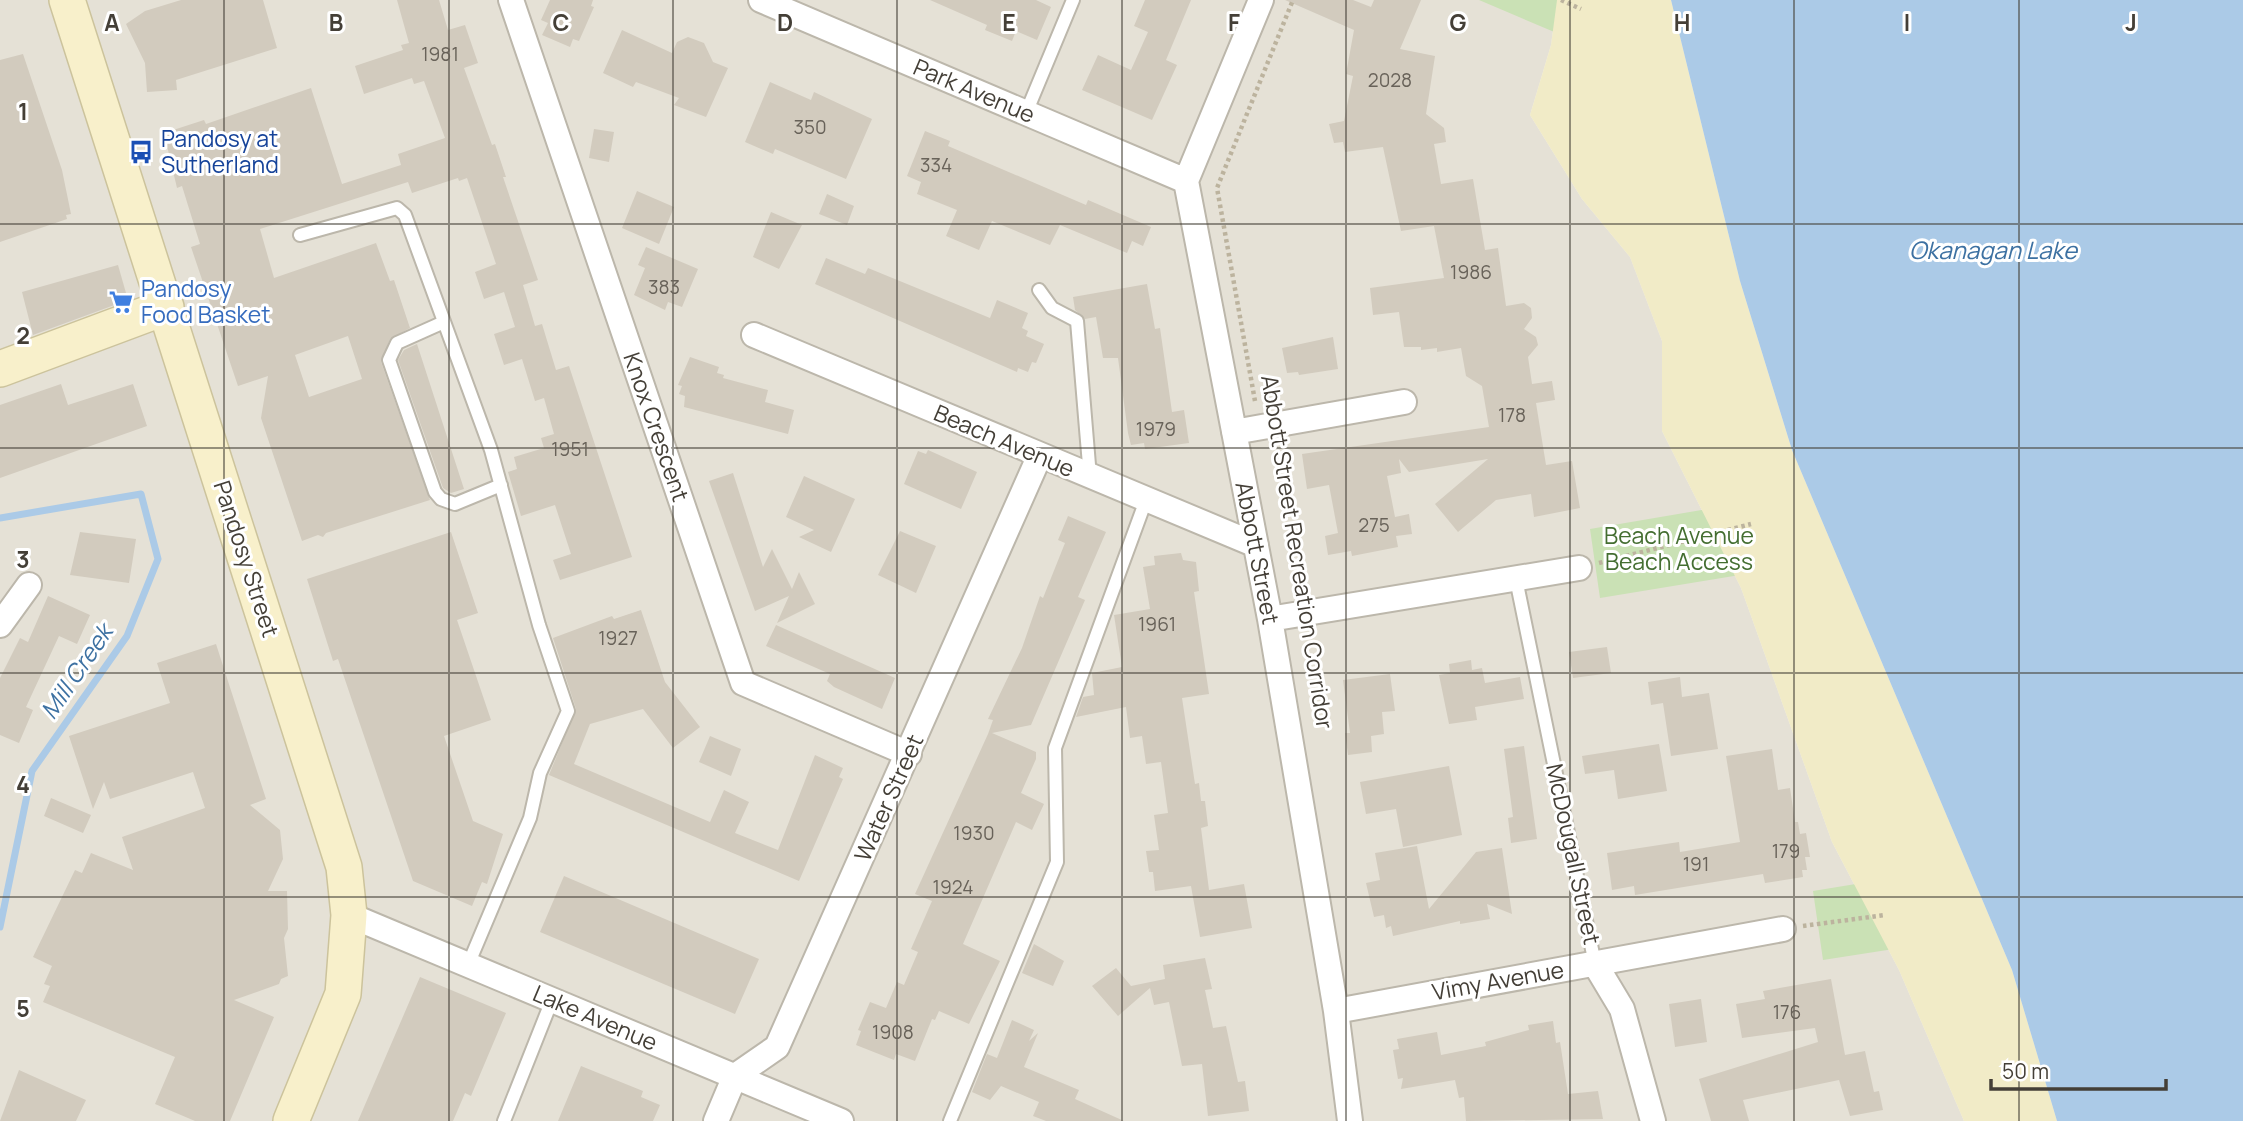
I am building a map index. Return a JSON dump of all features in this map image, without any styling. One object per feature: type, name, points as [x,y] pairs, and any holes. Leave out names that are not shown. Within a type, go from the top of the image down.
[{"type":"main road","name":"Pandosy Street","points":[[67,0],[344,867],[349,915],[342,994],[291,1121]]},
{"type":"main road","points":[[0,369],[166,307]]},
{"type":"street","name":"Knox Crescent","points":[[510,0],[743,683],[909,754]]},
{"type":"street","name":"Park Avenue","points":[[761,0],[1186,181]]},
{"type":"street","points":[[1186,181],[1261,0]]},
{"type":"street","name":"Abbott Street","points":[[1186,181],[1270,619],[1336,1011],[1350,1121]]},
{"type":"street","name":"Beach Avenue","points":[[754,335],[1039,457],[1256,545]]},
{"type":"street","points":[[1234,432],[1404,402]]},
{"type":"street","name":"Water Street","points":[[734,1076],[777,1047],[1039,457]]},
{"type":"street","points":[[1270,619],[1578,568]]},
{"type":"street","points":[[0,625],[29,585]]},
{"type":"street","name":"Lake Avenue","points":[[349,915],[841,1121]]},
{"type":"street","name":"Vimy Avenue","points":[[1336,1011],[1783,929]]},
{"type":"street","name":"McDougall Street","points":[[1595,964],[1622,1009],[1653,1121]]},
{"type":"street","points":[[716,1121],[734,1076]]},
{"type":"lane","points":[[1026,113],[1073,0]]},
{"type":"lane","points":[[300,235],[397,208],[405,215],[500,485],[539,625],[568,711],[540,773],[530,818],[468,965]]},
{"type":"lane","points":[[1039,290],[1052,308],[1077,321],[1090,478]]},
{"type":"lane","points":[[444,322],[397,343],[389,355],[410,420],[435,492],[441,499],[455,504],[500,485]]},
{"type":"lane","points":[[950,1121],[1057,862],[1055,748],[1069,702],[1146,500]]},
{"type":"lane","name":"McDougall Street","points":[[1516,579],[1595,964]]},
{"type":"lane","points":[[504,1121],[552,1000]]},
{"type":"path","name":"Abbott Street Recreation Corridor","points":[[1259,427],[1217,188],[1293,0]]},
{"type":"path","points":[[1561,0],[1581,9]]},
{"type":"path","points":[[1578,568],[1751,524]]},
{"type":"path","points":[[1783,929],[1885,915]]},
{"type":"shaded area","points":[[0,0],[1557,0],[1551,45],[1530,115],[1582,199],[1630,257],[1662,341],[1662,431],[1741,588],[1832,842],[1899,970],[1964,1121],[0,1121]]},
{"type":"green space","points":[[1479,0],[1611,0],[1559,34]]},
{"type":"green space","name":"Beach Avenue Beach Access","points":[[1725,506],[1752,573],[1600,598],[1590,529]]},
{"type":"green space","points":[[1874,881],[1900,948],[1823,960],[1813,891]]},
{"type":"sand","points":[[1557,0],[1671,0],[1740,281],[1792,450],[2012,970],[2057,1121],[1964,1121],[1899,970],[1832,842],[1741,588],[1662,431],[1662,341],[1630,257],[1582,199],[1530,115],[1551,45]]},
{"type":"water","name":"Okanagan Lake","points":[[1671,0],[2243,0],[2243,1121],[2057,1121],[2012,970],[1792,450],[1740,281]]},
{"type":"building","points":[[181,0],[263,0],[277,48],[176,80],[177,90],[147,92],[145,63],[126,24],[145,11]]},
{"type":"building","points":[[397,0],[439,0],[448,30],[465,25],[478,63],[464,68],[492,145],[495,144],[506,177],[503,177],[538,280],[523,285],[535,326],[542,324],[556,370],[569,366],[632,557],[560,580],[553,560],[571,554],[555,505],[521,516],[508,472],[517,469],[514,457],[544,448],[541,438],[554,434],[544,398],[535,401],[522,359],[504,365],[494,334],[515,327],[504,292],[484,299],[475,272],[496,264],[467,178],[459,181],[458,178],[412,193],[408,182],[260,229],[274,278],[376,243],[390,281],[394,280],[410,328],[390,339],[381,362],[430,500],[326,533],[323,537],[318,535],[302,541],[261,418],[268,376],[238,386],[191,247],[200,244],[182,186],[177,188],[164,133],[204,120],[206,124],[311,88],[342,184],[401,165],[398,154],[445,138],[424,81],[414,84],[412,78],[364,94],[355,66],[403,50],[401,45],[409,43]],"holes":[[[348,336],[362,379],[309,397],[295,355]]]},
{"type":"building","points":[[550,0],[593,0],[591,6],[594,7],[579,41],[573,39],[570,47],[542,35],[548,23],[541,20]]},
{"type":"building","points":[[930,0],[1036,0],[1051,7],[1037,40],[1016,31],[1012,41],[985,30],[987,25]]},
{"type":"building","points":[[1145,0],[1191,0],[1166,60],[1177,65],[1152,120],[1082,90],[1098,55],[1131,70],[1148,32],[1134,26]]},
{"type":"building","points":[[1285,0],[1353,0],[1371,7],[1374,0],[1421,0],[1400,49],[1435,56],[1426,114],[1444,128],[1446,142],[1434,144],[1441,184],[1473,179],[1485,250],[1498,248],[1506,306],[1524,303],[1531,308],[1532,318],[1524,329],[1536,337],[1538,345],[1528,357],[1532,384],[1552,381],[1555,400],[1536,403],[1546,465],[1572,461],[1580,508],[1534,517],[1531,494],[1496,500],[1458,532],[1435,504],[1488,459],[1409,472],[1399,459],[1401,473],[1387,476],[1395,517],[1409,514],[1412,534],[1396,536],[1398,547],[1352,556],[1351,551],[1328,555],[1325,536],[1338,533],[1329,485],[1307,489],[1302,454],[1489,427],[1482,386],[1466,376],[1461,348],[1437,352],[1437,348],[1421,350],[1421,347],[1404,347],[1399,312],[1373,315],[1370,288],[1444,278],[1434,226],[1401,231],[1383,147],[1345,152],[1343,142],[1334,143],[1329,124],[1344,121],[1353,76],[1346,74],[1354,30]]},
{"type":"building","points":[[622,30],[672,53],[677,42],[688,37],[704,43],[713,62],[728,68],[706,117],[674,105],[679,98],[636,82],[633,87],[603,73]]},
{"type":"building","points":[[23,54],[62,170],[71,214],[66,215],[67,219],[0,242],[0,60]]},
{"type":"building","points":[[770,82],[811,100],[814,92],[872,119],[846,179],[775,149],[773,154],[745,142]]},
{"type":"building","points":[[594,129],[614,132],[609,162],[589,158]]},
{"type":"building","points":[[925,131],[950,141],[948,146],[1086,205],[1088,200],[1151,227],[1143,246],[1132,241],[1127,253],[1060,225],[1050,245],[992,221],[979,250],[946,236],[957,210],[917,194],[921,182],[907,176]]},
{"type":"building","points":[[637,191],[674,207],[659,244],[622,228]]},
{"type":"building","points":[[827,194],[854,206],[847,225],[819,214]]},
{"type":"building","points":[[771,212],[802,225],[779,269],[753,257]]},
{"type":"building","points":[[646,247],[698,269],[682,307],[668,302],[665,310],[634,295],[645,268],[638,265]]},
{"type":"building","points":[[826,258],[865,274],[868,268],[990,318],[997,300],[1028,313],[1022,328],[1028,331],[1026,336],[1044,344],[1036,363],[1032,362],[1028,372],[1018,368],[1017,372],[815,284]]},
{"type":"building","points":[[118,265],[128,300],[33,335],[22,292]]},
{"type":"building","points":[[1147,284],[1155,329],[1160,328],[1172,412],[1184,410],[1189,443],[1145,449],[1144,443],[1131,445],[1118,358],[1103,358],[1096,317],[1085,319],[1075,310],[1073,297]]},
{"type":"building","points":[[1333,337],[1338,369],[1299,375],[1298,372],[1287,373],[1282,348]]},
{"type":"building","points":[[417,344],[464,489],[451,493],[443,488],[398,360],[404,350]]},
{"type":"building","points":[[690,357],[719,367],[717,373],[724,375],[723,378],[768,390],[765,402],[794,410],[788,434],[684,407],[685,396],[679,394],[682,386],[678,385]]},
{"type":"building","points":[[61,384],[68,405],[133,384],[147,426],[0,478],[0,405]]},
{"type":"building","points":[[928,450],[977,472],[961,509],[904,484],[918,451],[926,454]]},
{"type":"building","points":[[733,473],[763,567],[772,549],[792,589],[799,572],[815,604],[777,623],[789,596],[755,611],[709,481]]},
{"type":"building","points":[[804,476],[855,499],[831,552],[799,537],[814,530],[786,517]]},
{"type":"building","points":[[1068,516],[1106,532],[1078,597],[1085,600],[1031,725],[992,733],[1036,752],[1036,759],[1021,793],[1044,804],[1032,830],[1016,822],[963,944],[1000,961],[969,1024],[939,1011],[935,1020],[932,1019],[915,1061],[896,1054],[894,1060],[856,1045],[861,1031],[858,1030],[870,1002],[886,1008],[897,982],[904,985],[918,952],[911,949],[932,901],[915,894],[988,734],[993,720],[988,719],[1022,648],[1040,596],[1043,598],[1065,543],[1058,540]]},
{"type":"building","points":[[900,531],[936,546],[916,593],[878,575]]},
{"type":"building","points":[[80,532],[136,539],[129,583],[70,575]]},
{"type":"building","points":[[451,532],[478,613],[457,620],[491,720],[444,736],[473,821],[503,834],[487,884],[482,882],[472,906],[413,881],[338,659],[333,661],[307,579]]},
{"type":"building","points":[[1181,553],[1183,560],[1196,562],[1199,591],[1194,592],[1209,694],[1182,698],[1195,784],[1199,783],[1201,801],[1205,801],[1208,826],[1201,828],[1209,890],[1244,884],[1252,928],[1200,937],[1191,886],[1155,891],[1153,872],[1149,872],[1146,851],[1159,850],[1154,815],[1168,813],[1161,762],[1146,764],[1142,736],[1130,738],[1126,707],[1076,717],[1083,697],[1094,695],[1092,673],[1122,667],[1114,615],[1150,609],[1143,567],[1155,565],[1154,556]]},
{"type":"building","points":[[48,596],[90,615],[77,644],[59,636],[26,707],[33,710],[19,743],[0,735],[0,678],[20,638],[28,642]]},
{"type":"building","points":[[641,610],[665,682],[700,727],[673,748],[643,709],[590,724],[574,764],[710,822],[724,790],[749,802],[735,833],[778,850],[815,755],[843,768],[839,777],[843,779],[799,881],[549,775],[576,709],[553,638],[612,616],[614,619]]},
{"type":"building","points":[[776,625],[895,678],[882,709],[834,687],[827,681],[830,674],[766,646]]},
{"type":"building","points":[[216,644],[266,799],[250,805],[280,830],[283,859],[268,891],[287,891],[288,929],[284,938],[288,976],[281,979],[279,984],[234,1000],[274,1017],[230,1121],[195,1121],[155,1104],[175,1057],[43,1002],[50,986],[44,984],[52,966],[33,957],[75,870],[82,873],[91,853],[133,870],[122,837],[205,808],[193,772],[110,799],[104,782],[93,809],[69,736],[170,703],[157,663]]},
{"type":"building","points":[[1607,647],[1611,673],[1573,678],[1569,652]]},
{"type":"building","points":[[1471,660],[1472,670],[1482,668],[1485,683],[1520,677],[1524,699],[1475,707],[1477,720],[1449,724],[1439,675],[1450,673],[1449,664]]},
{"type":"building","points":[[1390,674],[1395,711],[1382,712],[1384,734],[1371,736],[1372,752],[1348,755],[1345,733],[1350,733],[1343,680]]},
{"type":"building","points":[[1680,677],[1682,697],[1709,693],[1718,749],[1671,756],[1663,703],[1651,705],[1648,682]]},
{"type":"building","points":[[710,736],[741,749],[731,776],[699,762]]},
{"type":"building","points":[[1659,744],[1667,791],[1618,799],[1614,770],[1585,774],[1582,756]]},
{"type":"building","points":[[1524,746],[1537,839],[1511,843],[1508,818],[1513,817],[1504,749]]},
{"type":"building","points":[[1772,749],[1778,790],[1790,788],[1795,822],[1798,822],[1800,834],[1806,833],[1810,857],[1805,857],[1807,870],[1802,870],[1803,877],[1765,883],[1763,874],[1635,895],[1634,886],[1612,890],[1607,853],[1679,842],[1680,852],[1740,842],[1726,756]]},
{"type":"building","points":[[1449,766],[1462,835],[1403,847],[1396,809],[1366,814],[1360,782]]},
{"type":"building","points":[[51,798],[91,815],[83,833],[44,816]]},
{"type":"building","points":[[1417,846],[1429,909],[1476,852],[1502,848],[1512,914],[1487,904],[1490,919],[1460,924],[1460,921],[1393,936],[1391,926],[1386,928],[1384,915],[1374,917],[1366,883],[1380,880],[1375,853]]},
{"type":"building","points":[[564,876],[759,959],[735,1014],[540,932]]},
{"type":"building","points":[[1034,944],[1064,961],[1053,986],[1022,973]]},
{"type":"building","points":[[1205,958],[1212,989],[1205,990],[1213,1028],[1226,1026],[1238,1082],[1245,1081],[1249,1111],[1208,1116],[1202,1064],[1182,1066],[1169,1002],[1154,1005],[1150,988],[1118,1016],[1092,986],[1116,968],[1131,986],[1165,979],[1163,965]]},
{"type":"building","points":[[420,977],[506,1013],[471,1096],[465,1093],[453,1121],[358,1121]]},
{"type":"building","points":[[1831,979],[1845,1055],[1865,1051],[1874,1092],[1879,1091],[1883,1110],[1850,1116],[1839,1080],[1743,1100],[1749,1121],[1711,1121],[1699,1079],[1818,1042],[1815,1028],[1742,1038],[1736,1004],[1765,999],[1763,991]]},
{"type":"building","points":[[1701,999],[1707,1042],[1675,1047],[1669,1004]]},
{"type":"building","points":[[1012,1020],[1034,1030],[1029,1041],[1038,1033],[1024,1067],[1079,1090],[1075,1099],[1124,1121],[1046,1121],[1033,1116],[1039,1102],[1001,1086],[990,1100],[972,1092],[987,1054],[997,1058]]},
{"type":"building","points":[[1553,1021],[1556,1043],[1560,1042],[1568,1094],[1598,1091],[1603,1119],[1466,1121],[1464,1097],[1459,1098],[1455,1080],[1401,1089],[1403,1078],[1398,1079],[1393,1050],[1399,1049],[1397,1039],[1437,1032],[1441,1055],[1486,1046],[1485,1042],[1529,1030],[1528,1025]]},
{"type":"building","points":[[581,1066],[643,1091],[641,1097],[660,1105],[653,1121],[558,1121]]},
{"type":"building","points":[[19,1070],[86,1100],[76,1121],[0,1121]]},
{"type":"waterway","name":"Mill Creek","points":[[0,518],[141,494],[158,559],[127,636],[32,771],[0,927]]},
{"type":"place","name":"Pandosy at Sutherland","points":[[141,152]]},
{"type":"place","name":"Pandosy Food Basket","points":[[121,302]]}]
